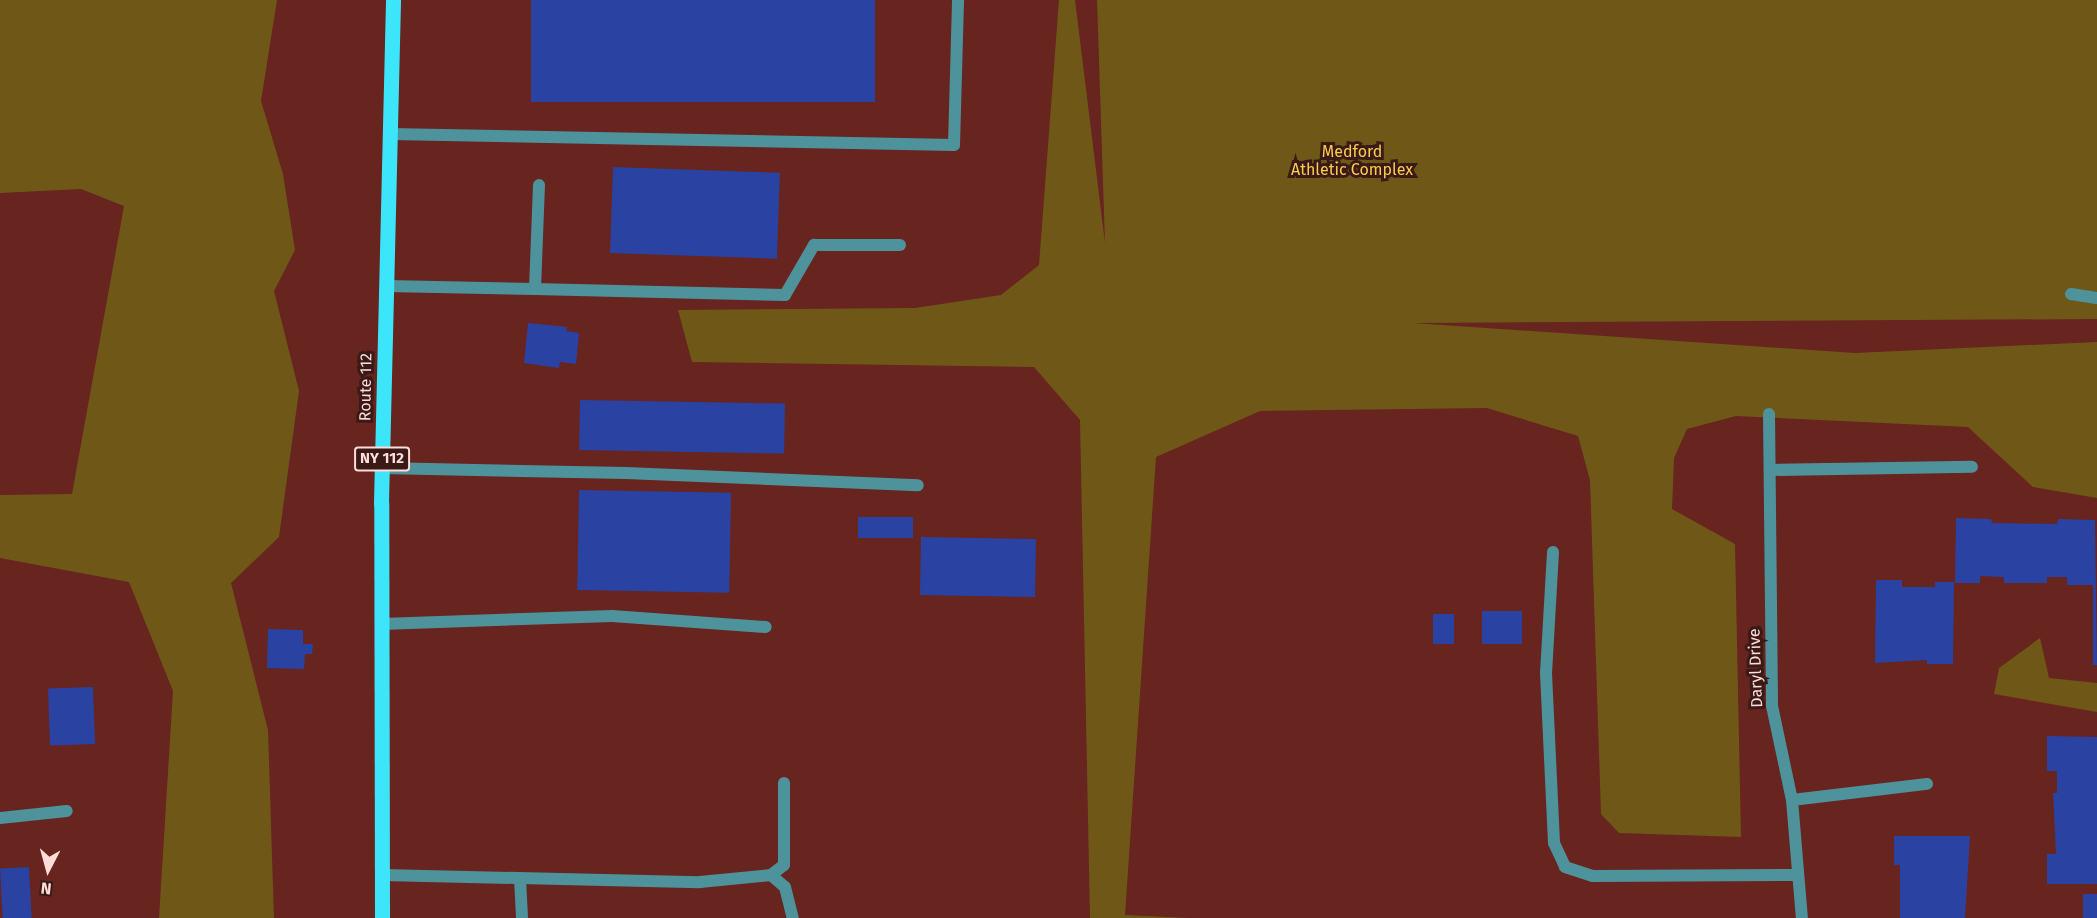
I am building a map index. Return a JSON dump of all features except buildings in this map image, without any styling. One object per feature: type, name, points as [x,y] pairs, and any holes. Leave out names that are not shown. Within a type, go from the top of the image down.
[{"type":"main road","name":"Route 112","points":[[382,918],[382,468],[393,0]]},
{"type":"street","points":[[390,134],[954,145],[958,0]]},
{"type":"street","points":[[535,289],[539,185]]},
{"type":"street","points":[[386,286],[785,295],[814,245],[900,245]]},
{"type":"street","points":[[2071,294],[2097,298]]},
{"type":"street","name":"Daryl Drive","points":[[1769,414],[1772,706],[1792,800],[1802,918]]},
{"type":"street","points":[[1770,470],[1972,467]]},
{"type":"street","points":[[382,468],[626,473],[918,485]]},
{"type":"street","points":[[1553,552],[1546,673],[1554,843],[1565,867],[1593,876],[1798,876]]},
{"type":"street","points":[[382,624],[612,616],[766,627]]},
{"type":"street","points":[[382,875],[700,882],[771,875],[784,865],[784,783]]},
{"type":"street","points":[[1792,800],[1927,784]]},
{"type":"street","points":[[0,818],[68,812]]},
{"type":"street","points":[[771,875],[785,887],[793,918]]},
{"type":"street","points":[[520,878],[522,918]]},
{"type":"green space","points":[[0,0],[277,0],[261,101],[283,174],[295,250],[274,291],[299,391],[279,537],[231,583],[268,730],[274,918],[159,918],[173,691],[129,582],[0,558],[0,495],[72,494],[124,206],[81,189],[0,193]]},
{"type":"green space","name":"Medford Athletic Complex","points":[[1059,0],[1075,0],[1105,243],[1097,0],[2097,0],[2097,319],[1413,323],[1855,353],[2097,342],[2097,498],[2033,487],[1968,427],[1736,416],[1687,429],[1674,458],[1672,509],[1735,544],[1741,837],[1619,833],[1601,814],[1590,480],[1578,436],[1487,408],[1260,411],[1156,457],[1125,915],[1188,918],[1090,918],[1080,420],[1034,367],[692,362],[678,310],[915,308],[1001,295],[1039,265]]},
{"type":"green space","points":[[2040,638],[2049,678],[2097,683],[2097,712],[1994,694],[1999,668]]}]
